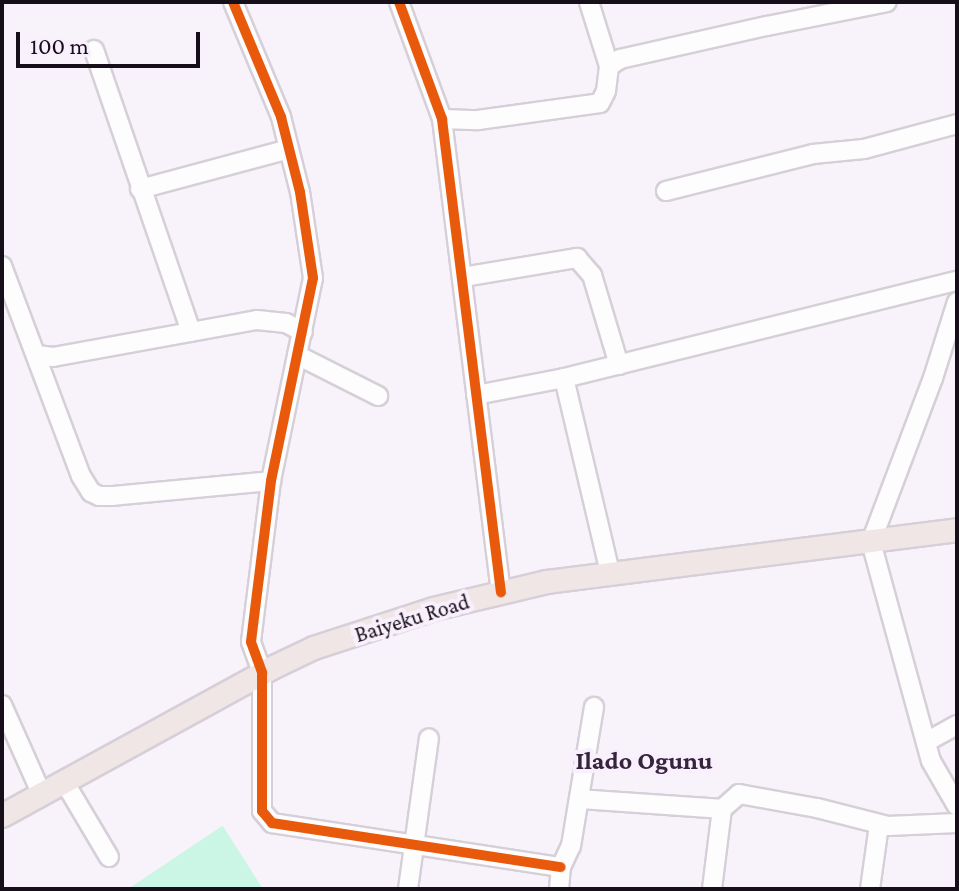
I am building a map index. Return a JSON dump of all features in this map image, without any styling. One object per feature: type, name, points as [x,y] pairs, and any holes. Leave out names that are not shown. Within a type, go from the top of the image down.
[{"type":"main road","name":"Baiyeku Road","points":[[2,816],[262,673],[314,648],[434,609],[501,592],[610,573],[957,530]]},
{"type":"street","points":[[233,2],[278,110],[300,192],[313,278],[271,481],[251,642],[262,673],[262,811],[272,823],[561,867]]},
{"type":"street","points":[[399,2],[442,119],[501,592]]},
{"type":"street","points":[[442,119],[478,120],[600,103],[606,91],[609,66],[589,2]]},
{"type":"street","points":[[609,66],[620,59],[887,2]]},
{"type":"street","points":[[94,50],[191,332]]},
{"type":"street","points":[[666,191],[813,154],[864,149],[957,124]]},
{"type":"street","points":[[140,189],[289,149]]},
{"type":"street","points":[[463,277],[577,258],[592,275],[619,365]]},
{"type":"street","points":[[2,266],[45,362],[81,476],[91,492],[99,496],[271,481]]},
{"type":"street","points":[[476,395],[619,365],[957,281]]},
{"type":"street","points":[[957,302],[933,378],[871,542],[931,761],[957,806]]},
{"type":"street","points":[[45,362],[257,320],[286,323],[303,332]]},
{"type":"street","points":[[297,355],[378,396]]},
{"type":"street","points":[[564,378],[610,573]]},
{"type":"street","points":[[2,705],[42,795]]},
{"type":"street","points":[[559,889],[561,867],[571,846],[594,707]]},
{"type":"street","points":[[920,718],[954,726]]},
{"type":"street","points":[[926,742],[954,726]]},
{"type":"street","points":[[408,889],[429,738]]},
{"type":"street","points":[[65,783],[109,857]]},
{"type":"street","points":[[712,889],[722,809],[739,794],[817,808],[879,825],[957,823]]},
{"type":"street","points":[[579,799],[722,809]]},
{"type":"street","points":[[870,889],[879,825]]},
{"type":"green space","points":[[222,826],[263,889],[128,889]]},
{"type":"cycle path","points":[[233,2],[281,117],[300,192],[313,278],[271,481],[251,642],[262,673],[262,811],[272,823],[561,867]]},
{"type":"cycle path","points":[[399,2],[442,119],[501,592]]},
{"type":"district","name":"Ilado Ogunu","points":[[644,761]]}]
